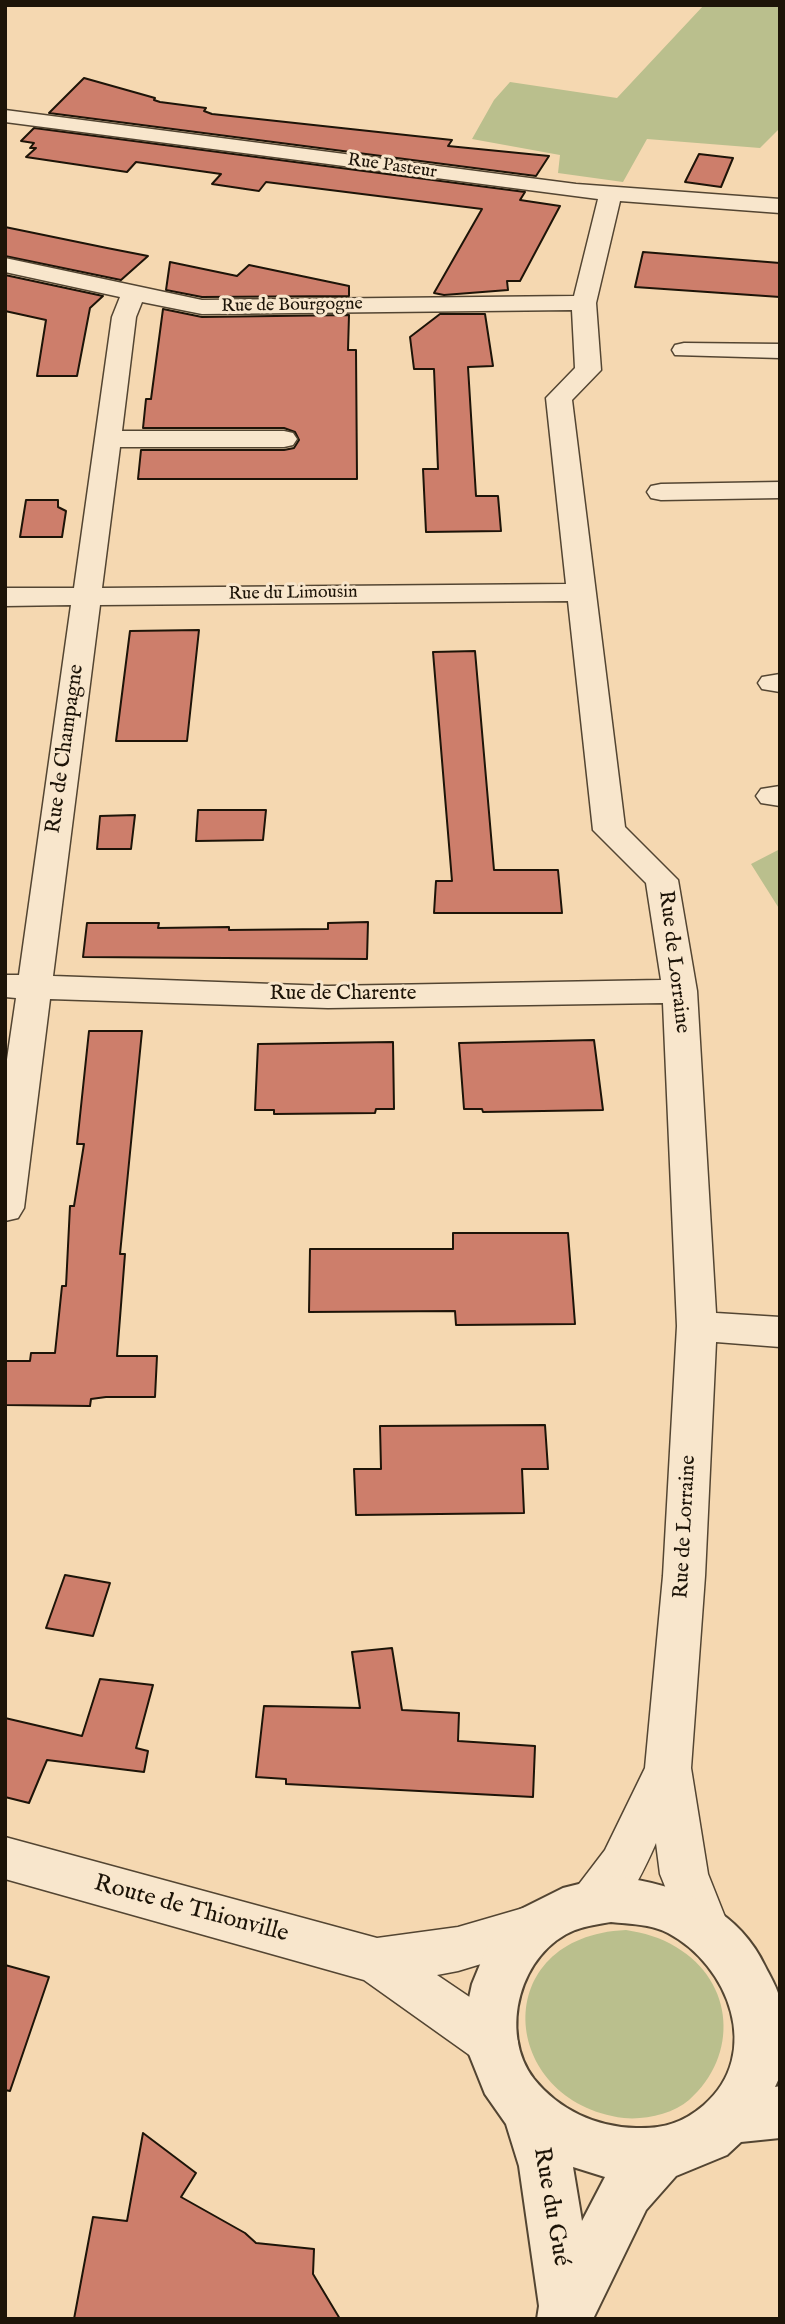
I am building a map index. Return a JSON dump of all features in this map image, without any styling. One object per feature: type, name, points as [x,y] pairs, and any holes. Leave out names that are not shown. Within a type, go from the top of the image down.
[{"type":"street","name":"Rue Pasteur","points":[[5,116],[610,195],[780,206]]},
{"type":"street","name":"Rue de Lorraine","points":[[610,195],[584,303],[588,370],[559,398],[609,830],[662,880],[680,992],[697,1326],[684,1576],[668,1768],[684,1874],[707,1932]]},
{"type":"street","name":"Rue de Bourgogne","points":[[5,265],[202,307],[584,303]]},
{"type":"street","name":"Rue de Champagne","points":[[5,1208],[20,987],[87,596],[124,317],[134,292]]},
{"type":"street","points":[[684,350],[780,351]]},
{"type":"street","points":[[108,439],[284,439]]},
{"type":"street","points":[[661,492],[780,490]]},
{"type":"street","name":"Rue du Limousin","points":[[5,597],[581,592]]},
{"type":"street","name":"Rue de Charente","points":[[20,987],[328,997],[680,992]]},
{"type":"street","points":[[697,1326],[780,1332]]},
{"type":"street","name":"Rue de Lorraine","points":[[593,1903],[622,1865],[668,1768]]},
{"type":"street","name":"Route de Thionville","points":[[5,1858],[377,1961],[493,2042]]},
{"type":"street","points":[[611,1899],[656,1904],[689,1919],[720,1942],[745,1974],[769,2020],[751,2085],[755,2114],[698,2141],[660,2154],[618,2155],[588,2148],[544,2124],[516,2096],[498,2063],[493,2042],[490,2026],[494,1991],[510,1955],[537,1926],[572,1907],[593,1903],[611,1899]]},
{"type":"street","name":"Route de Thionville","points":[[377,1961],[458,1949],[537,1926]]},
{"type":"street","name":"Rue du Gué","points":[[528,2109],[546,2166],[566,2312]]},
{"type":"street","name":"Rue du Gué","points":[[566,2312],[627,2190],[660,2154]]},
{"type":"green space","points":[[704,5],[780,5],[780,128],[760,148],[647,139],[623,182],[558,173],[560,155],[472,139],[494,100],[510,82],[617,98]]},
{"type":"green space","points":[[780,849],[780,910],[751,864]]},
{"type":"green space","points":[[626,1930],[664,1941],[696,1962],[710,1979],[719,1999],[723,2020],[722,2041],[716,2062],[705,2082],[689,2100],[675,2109],[641,2118],[624,2118],[582,2106],[552,2083],[533,2053],[526,2020],[531,1988],[549,1960],[581,1939]]},
{"type":"building","points":[[84,78],[155,98],[154,100],[160,102],[206,108],[204,111],[212,114],[452,140],[448,146],[549,156],[536,176],[49,113]]},
{"type":"building","points":[[34,128],[525,192],[520,200],[560,206],[520,281],[507,281],[508,290],[444,295],[434,293],[482,209],[266,182],[259,191],[212,184],[221,174],[136,162],[127,172],[26,157],[36,148],[30,148],[34,143],[21,141]]},
{"type":"building","points":[[699,154],[733,158],[721,187],[685,182]]},
{"type":"building","points":[[5,227],[148,256],[121,280],[5,256]]},
{"type":"building","points":[[643,252],[780,263],[780,297],[635,287]]},
{"type":"building","points":[[170,262],[237,276],[249,265],[349,286],[349,296],[202,297],[166,290]]},
{"type":"building","points":[[5,275],[103,296],[90,308],[77,376],[37,376],[46,320],[5,311]]},
{"type":"building","points":[[163,309],[202,317],[349,315],[348,350],[356,350],[357,479],[138,479],[141,450],[284,450],[294,448],[299,440],[295,432],[284,428],[143,428],[146,399],[151,399]]},
{"type":"building","points":[[440,314],[485,314],[493,366],[468,367],[476,496],[498,496],[501,531],[426,532],[423,469],[438,469],[434,369],[414,369],[410,337]]},
{"type":"building","points":[[26,500],[58,500],[58,507],[66,511],[62,537],[20,537]]},
{"type":"building","points":[[199,630],[187,741],[116,741],[130,631]]},
{"type":"building","points":[[475,651],[494,870],[558,870],[562,913],[434,913],[436,881],[452,881],[433,652]]},
{"type":"building","points":[[198,810],[266,810],[263,840],[196,841]]},
{"type":"building","points":[[135,815],[131,849],[97,849],[100,816]]},
{"type":"building","points":[[368,922],[367,959],[83,957],[87,923],[159,923],[158,928],[229,927],[229,930],[328,929],[328,923]]},
{"type":"building","points":[[89,1031],[142,1031],[120,1254],[125,1254],[117,1356],[157,1356],[155,1397],[91,1399],[90,1406],[5,1405],[5,1361],[30,1361],[31,1353],[55,1353],[62,1286],[66,1286],[70,1206],[74,1206],[84,1144],[77,1144]]},
{"type":"building","points":[[594,1040],[603,1110],[483,1112],[482,1109],[464,1109],[459,1043]]},
{"type":"building","points":[[393,1042],[394,1109],[376,1109],[375,1113],[274,1114],[274,1110],[255,1110],[258,1044]]},
{"type":"building","points":[[453,1233],[568,1233],[575,1324],[456,1325],[455,1311],[309,1312],[310,1249],[453,1249]]},
{"type":"building","points":[[545,1425],[548,1469],[522,1469],[524,1513],[356,1515],[354,1469],[381,1469],[380,1426]]},
{"type":"building","points":[[65,1575],[110,1583],[93,1636],[46,1628]]},
{"type":"building","points":[[392,1648],[402,1710],[459,1713],[458,1741],[535,1746],[533,1797],[286,1784],[286,1779],[256,1777],[264,1706],[360,1708],[352,1652]]},
{"type":"building","points":[[100,1679],[153,1685],[136,1748],[148,1751],[144,1772],[47,1760],[29,1803],[5,1797],[5,1718],[82,1736]]},
{"type":"building","points":[[5,1965],[49,1977],[10,2091],[5,2090]]},
{"type":"building","points":[[143,2133],[196,2173],[181,2197],[245,2233],[256,2243],[314,2249],[313,2274],[340,2319],[74,2319],[93,2217],[127,2221]]}]
